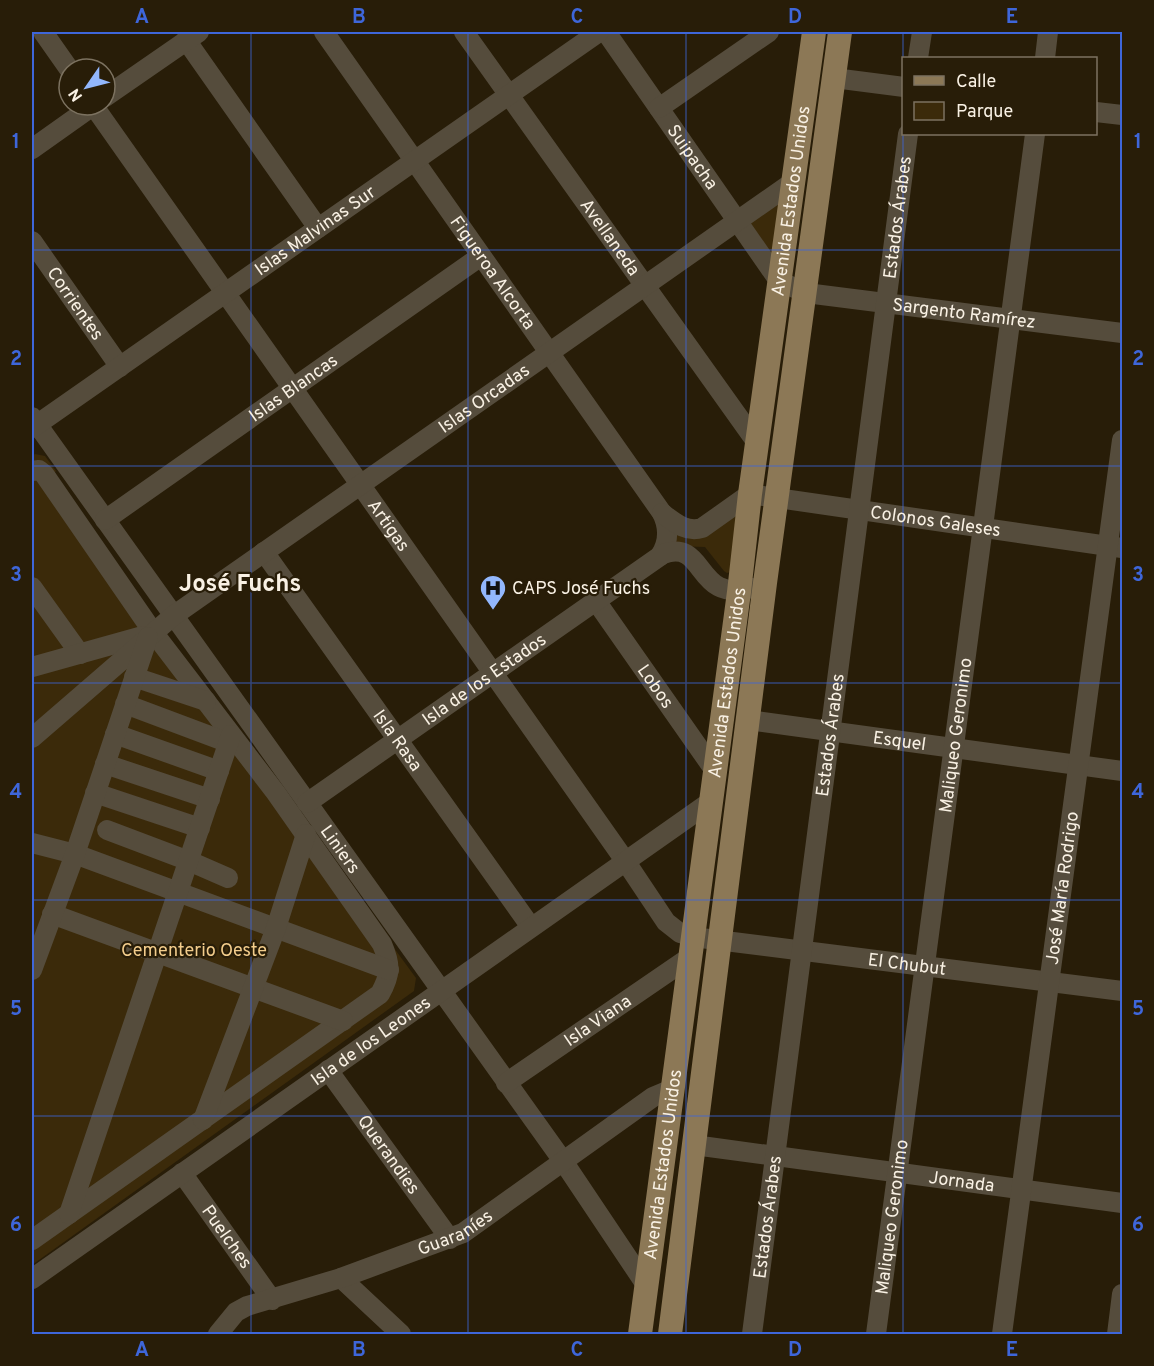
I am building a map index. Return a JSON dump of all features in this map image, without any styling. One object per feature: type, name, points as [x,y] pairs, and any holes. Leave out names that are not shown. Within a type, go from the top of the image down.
[{"type":"main road","name":"Avenida Estados Unidos","points":[[640,1335],[739,592],[750,494],[814,32]]},
{"type":"main road","name":"Avenida Estados Unidos","points":[[670,1335],[765,583],[840,32]]},
{"type":"street","points":[[43,32],[61,57]]},
{"type":"street","name":"Figueroa Alcorta","points":[[324,32],[662,513]]},
{"type":"street","name":"Avellaneda","points":[[464,32],[757,443]]},
{"type":"street","name":"Islas Malvinas Sur","points":[[33,423],[120,367],[599,32]]},
{"type":"street","name":"Suipacha","points":[[606,32],[779,281]]},
{"type":"street","points":[[659,108],[769,32]]},
{"type":"street","points":[[918,57],[922,32]]},
{"type":"street","points":[[1045,57],[1048,32]]},
{"type":"street","points":[[117,90],[193,36],[318,228]]},
{"type":"street","points":[[834,78],[902,87]]},
{"type":"street","points":[[1097,112],[1122,115]]},
{"type":"street","points":[[32,149],[77,117]]},
{"type":"street","name":"Artigas","points":[[102,117],[666,922],[692,947]]},
{"type":"street","name":"Estados Árabes","points":[[752,1335],[908,135]]},
{"type":"street","name":"Maliqueo Geronimo","points":[[876,1335],[1035,135]]},
{"type":"street","name":"Islas Orcadas","points":[[32,738],[173,616],[793,182]]},
{"type":"street","name":"Corrientes","points":[[32,241],[120,367]]},
{"type":"street","name":"Islas Blancas","points":[[105,520],[481,256]]},
{"type":"street","name":"Sargento Ramírez","points":[[779,281],[806,293],[1122,333]]},
{"type":"street","name":"Liniers","points":[[33,423],[105,520],[563,1161],[646,1285]]},
{"type":"street","name":"José María Rodrigo","points":[[1002,1335],[1079,765],[1115,547],[1122,440]]},
{"type":"street","points":[[32,471],[39,470],[44,474],[151,634],[206,701],[230,739],[306,834],[382,944],[390,961],[388,980],[381,994],[32,1240]]},
{"type":"street","points":[[662,513],[677,524],[696,530],[750,494]]},
{"type":"street","name":"Colonos Galeses","points":[[750,494],[1115,547]]},
{"type":"street","points":[[660,556],[668,535],[662,513]]},
{"type":"street","points":[[660,556],[675,551],[685,553],[692,557],[717,588],[728,591],[739,592],[765,583]]},
{"type":"street","name":"Isla Rasa","points":[[264,552],[531,927]]},
{"type":"street","name":"Isla de los Estados","points":[[307,803],[660,556]]},
{"type":"street","points":[[32,587],[80,654]]},
{"type":"street","name":"Lobos","points":[[596,601],[715,771]]},
{"type":"street","points":[[32,667],[151,634]]},
{"type":"street","points":[[32,970],[37,939],[52,914],[75,854],[134,677],[151,634]]},
{"type":"street","points":[[134,677],[206,701]]},
{"type":"street","points":[[125,704],[230,739]]},
{"type":"street","name":"Esquel","points":[[748,720],[1122,771]]},
{"type":"street","points":[[115,734],[219,771]]},
{"type":"street","points":[[69,1214],[230,739]]},
{"type":"street","points":[[105,764],[210,799]]},
{"type":"street","points":[[95,793],[200,828]]},
{"type":"street","name":"Isla de los Leones","points":[[32,1279],[710,802]]},
{"type":"street","points":[[107,830],[228,878]]},
{"type":"street","points":[[203,1120],[251,988],[276,928],[306,834]]},
{"type":"street","points":[[32,843],[75,854],[389,969]]},
{"type":"street","points":[[52,914],[343,1021]]},
{"type":"street","name":"El Chubut","points":[[692,947],[720,939],[1122,991]]},
{"type":"street","name":"Isla Viana","points":[[506,1083],[692,947]]},
{"type":"street","name":"Querandies","points":[[328,1070],[450,1239]]},
{"type":"street","name":"Guaraníes","points":[[218,1335],[236,1312],[247,1306],[341,1278],[464,1233],[653,1097],[672,1089]]},
{"type":"street","name":"Jornada","points":[[694,1146],[1122,1203]]},
{"type":"street","name":"Puelches","points":[[182,1173],[272,1300]]},
{"type":"street","points":[[341,1278],[401,1335]]},
{"type":"street","points":[[1117,1335],[1122,1294]]},
{"type":"green space","points":[[781,200],[774,260],[748,222]]},
{"type":"green space","name":"Cementerio Oeste","points":[[35,454],[45,456],[56,471],[52,475],[154,621],[416,978],[414,991],[32,1265],[32,456]]},
{"type":"green space","points":[[737,513],[730,572],[724,571],[705,547],[675,546],[673,536]]},
{"type":"place","name":"CAPS José Fuchs","points":[[493,611]]},
{"type":"district","name":"José Fuchs","points":[[240,583]]}]
